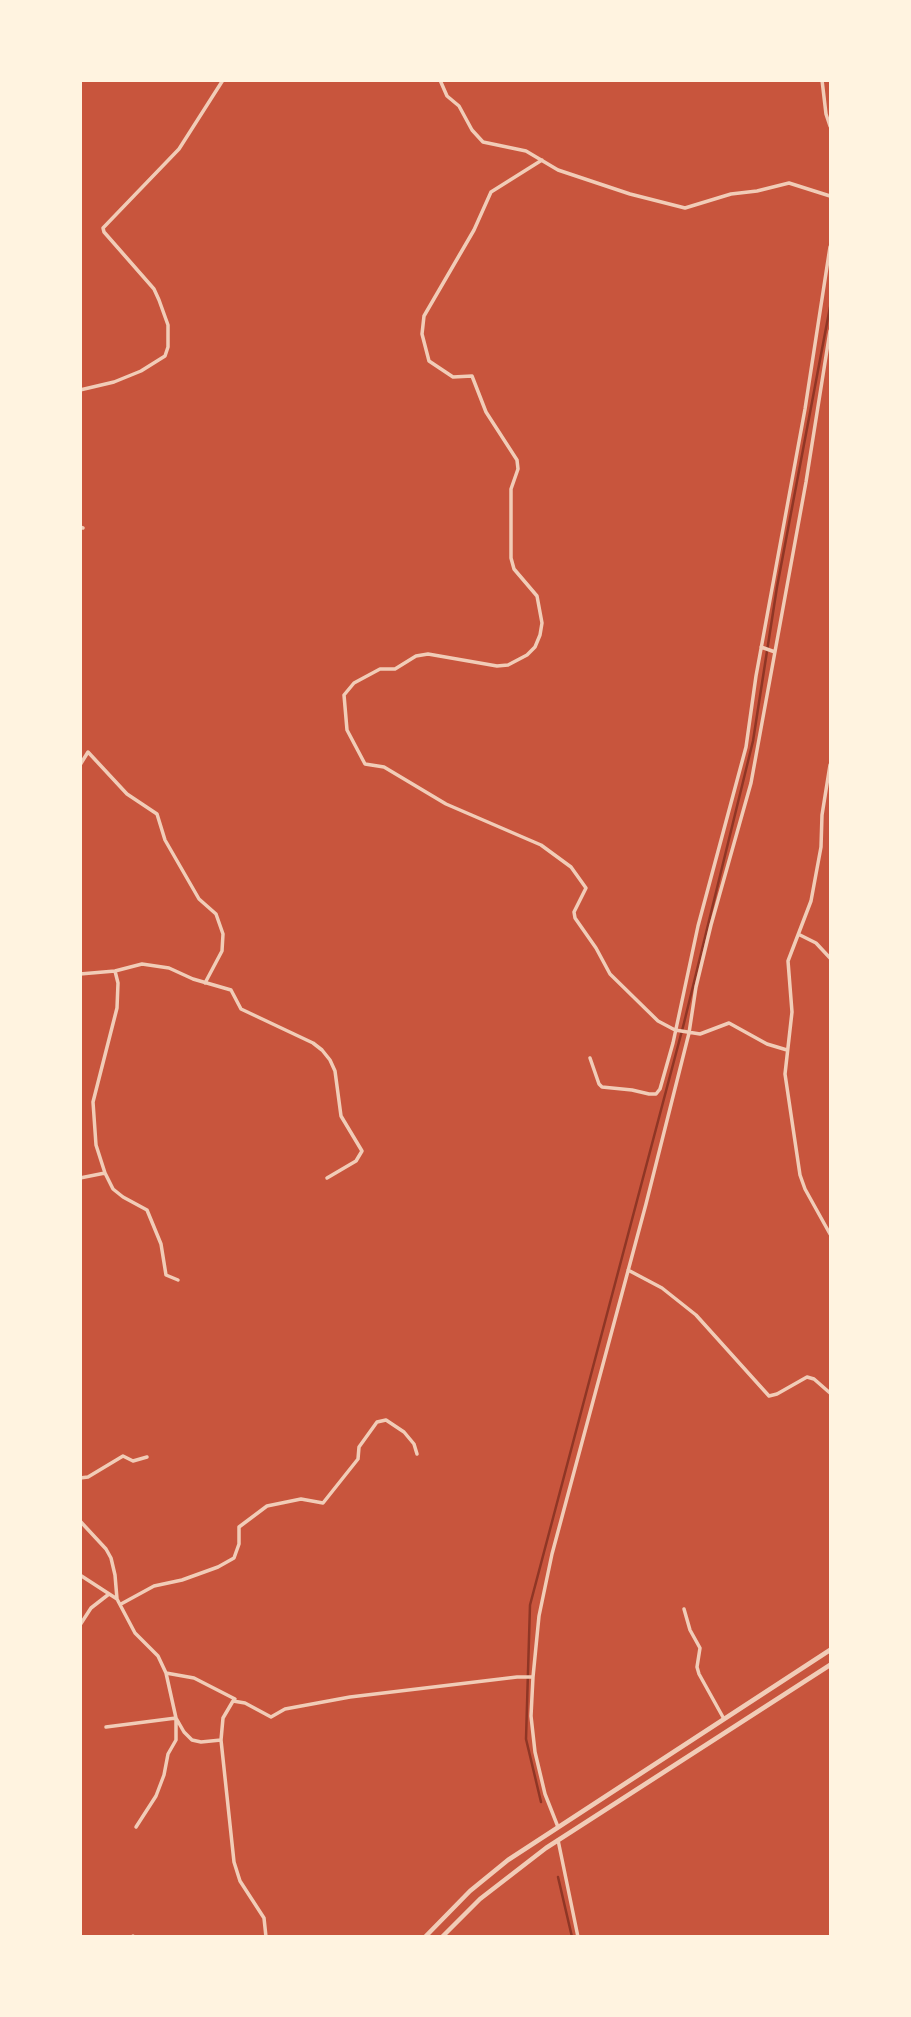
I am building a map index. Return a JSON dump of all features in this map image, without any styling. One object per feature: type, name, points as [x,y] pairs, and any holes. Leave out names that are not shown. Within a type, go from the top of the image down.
[{"type":"street","points":[[80,390],[132,375],[165,356],[168,325],[154,289],[103,228],[179,149],[223,80]]},
{"type":"street","points":[[440,80],[447,96],[458,106],[477,137],[491,145],[526,151],[558,170],[630,194],[685,208],[731,194],[789,183],[831,196]]},
{"type":"street","points":[[822,80],[826,114],[831,126]]},
{"type":"street","points":[[542,160],[491,192],[474,230],[424,316],[422,334],[429,362],[453,377],[472,376],[486,412],[517,460],[518,469],[511,489],[511,558],[514,569],[537,596],[542,623],[540,635],[535,647],[527,655],[508,665],[497,666],[422,654],[395,668],[383,667],[354,683],[343,698],[348,735],[365,764],[384,767],[446,804],[547,848],[571,867],[586,888],[574,912],[575,918],[606,968],[658,1021],[676,1030],[705,1033],[729,1023],[767,1044],[787,1050]]},
{"type":"street","points":[[590,1058],[601,1087],[656,1094],[660,1090],[698,926],[738,780],[806,409],[831,247]]},
{"type":"street","points":[[558,1827],[543,1785],[531,1719],[531,1677],[539,1616],[552,1554],[628,1270],[708,937],[751,783],[831,331]]},
{"type":"street","points":[[761,647],[775,653]]},
{"type":"street","points":[[80,765],[88,752],[127,794],[157,814],[165,840],[200,899],[216,914],[223,934],[222,951],[205,983]]},
{"type":"street","points":[[831,765],[822,815],[821,847],[809,909],[789,961],[792,1012],[786,1089],[800,1175],[831,1234]]},
{"type":"street","points":[[800,935],[816,943],[831,958]]},
{"type":"street","points":[[80,974],[115,971],[142,964],[169,968],[231,990],[241,1009],[313,1043],[330,1060],[335,1071],[341,1116],[362,1151],[356,1161],[327,1178]]},
{"type":"street","points":[[115,971],[118,983],[117,1008],[93,1102],[96,1145],[105,1173],[117,1193],[147,1210],[161,1244],[166,1275],[178,1280]]},
{"type":"street","points":[[80,1178],[105,1173]]},
{"type":"street","points":[[628,1270],[662,1288],[695,1315],[769,1396],[807,1377],[814,1379],[831,1394]]},
{"type":"street","points":[[121,1604],[155,1586],[182,1580],[234,1558],[239,1544],[239,1527],[267,1506],[302,1500],[323,1503],[358,1459],[359,1447],[377,1422],[386,1420],[404,1432],[414,1444],[417,1454]]},
{"type":"street","points":[[80,1478],[100,1471],[123,1456],[133,1461],[147,1457]]},
{"type":"street","points":[[80,1521],[111,1558],[117,1599]]},
{"type":"street","points":[[80,1575],[117,1599],[135,1633],[158,1656],[166,1673],[176,1718],[176,1740],[168,1754],[164,1775],[149,1810],[136,1827]]},
{"type":"street","points":[[80,1625],[91,1608],[108,1594]]},
{"type":"street","points":[[684,1609],[690,1630],[700,1647],[697,1667],[699,1674],[724,1719]]},
{"type":"street","points":[[425,1937],[470,1891],[508,1860],[831,1650]]},
{"type":"street","points":[[442,1937],[480,1899],[558,1840],[831,1665]]},
{"type":"street","points":[[166,1673],[194,1678],[271,1717],[285,1709],[326,1700],[531,1677]]},
{"type":"street","points":[[237,1700],[229,1705],[223,1718],[221,1740],[236,1873],[260,1909],[266,1937]]},
{"type":"street","points":[[106,1727],[176,1718]]},
{"type":"street","points":[[176,1718],[192,1740],[221,1740]]},
{"type":"street","points":[[558,1840],[578,1937]]},
{"type":"waterway","points":[[541,1802],[526,1739],[530,1605],[684,1023],[753,741],[777,587],[830,307]]},
{"type":"waterway","points":[[558,1877],[572,1937]]}]
